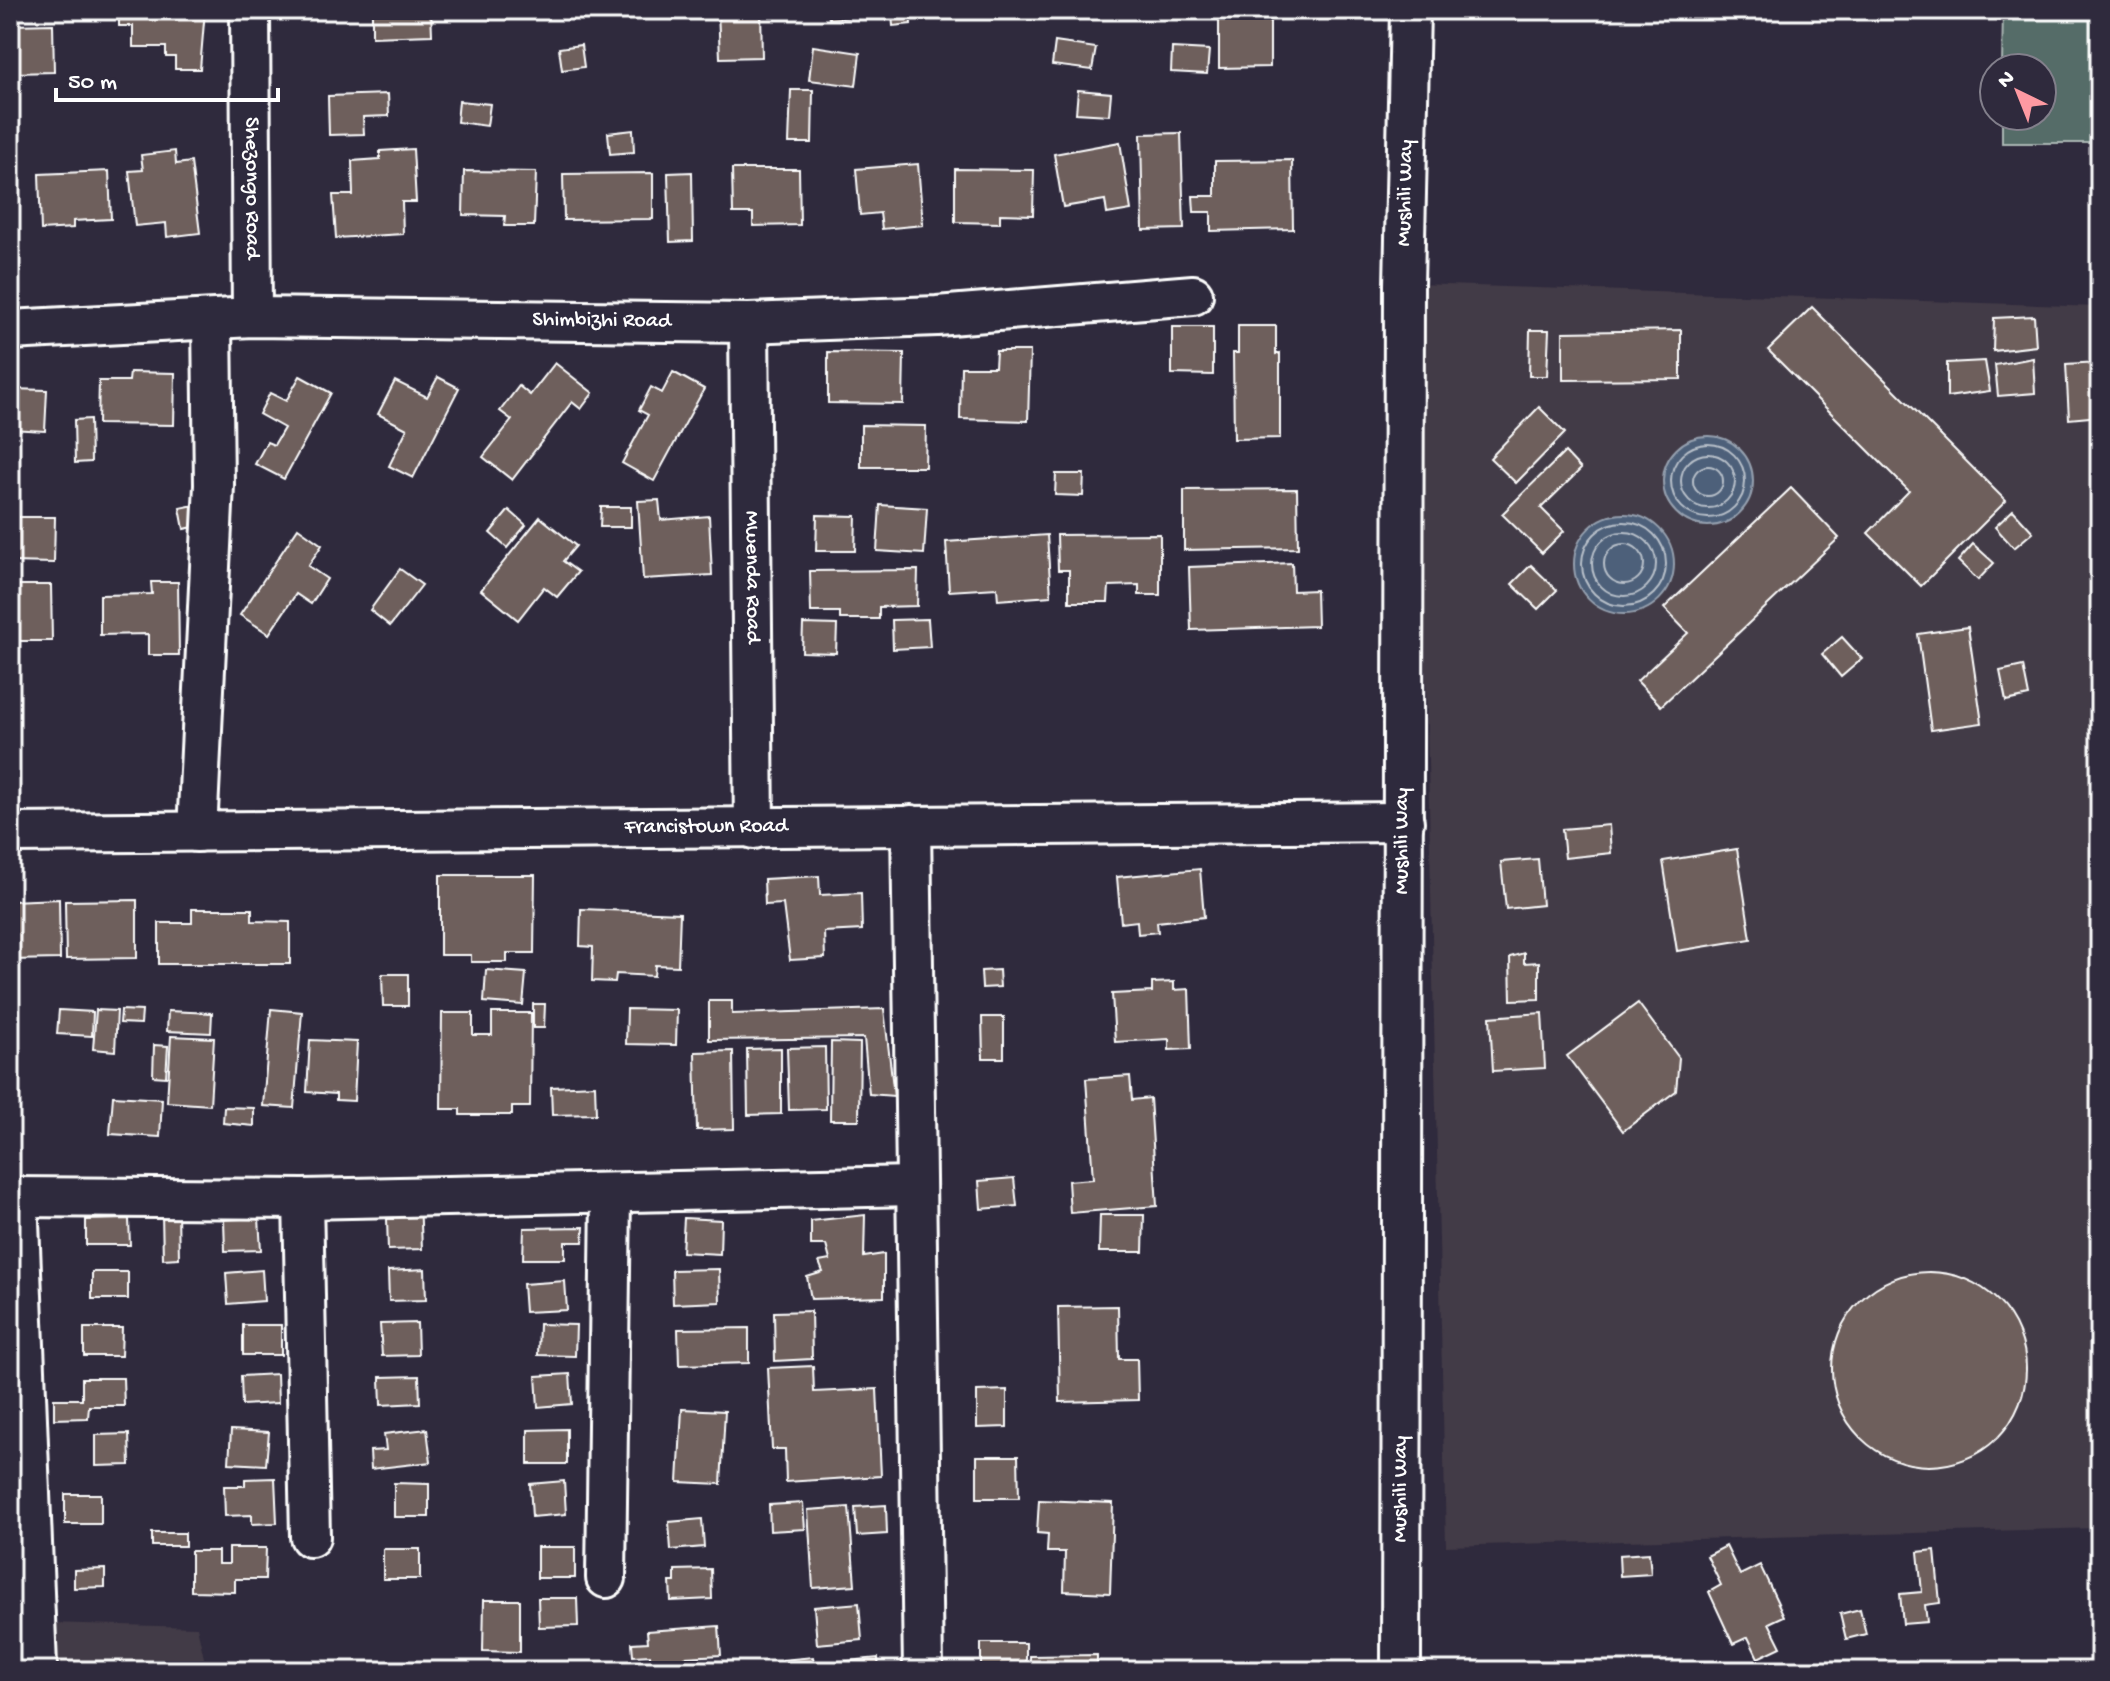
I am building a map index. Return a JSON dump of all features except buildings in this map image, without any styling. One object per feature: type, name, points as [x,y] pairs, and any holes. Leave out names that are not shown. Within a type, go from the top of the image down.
[{"type":"street","name":"Shezongo Road","points":[[250,10],[252,317]]},
{"type":"street","name":"Mushili Way","points":[[1401,1671],[1404,285],[1410,10]]},
{"type":"street","name":"Shimbizhi Road","points":[[10,330],[252,317],[749,323],[937,316],[1193,295]]},
{"type":"street","points":[[197,832],[214,485],[212,320]]},
{"type":"street","name":"Mwenda Road","points":[[749,323],[754,829]]},
{"type":"street","name":"Francistown Road","points":[[10,833],[1404,822]]},
{"type":"street","points":[[911,825],[923,1671]]},
{"type":"street","points":[[37,1666],[14,1197],[303,1199],[611,1195],[914,1186]]},
{"type":"street","points":[[606,1578],[611,1195]]},
{"type":"street","points":[[303,1199],[310,1537]]},
{"type":"shaded area","points":[[1417,284],[2100,307],[2100,1528],[1446,1546]]},
{"type":"shaded area","points":[[10,1622],[197,1627],[207,1671],[10,1671]]},
{"type":"green space","points":[[2003,10],[2100,10],[2100,143],[2002,143],[2002,132],[2058,132],[2058,52],[2002,52]]},
{"type":"water","points":[[1699,436],[1717,436],[1733,443],[1746,456],[1753,472],[1753,490],[1746,506],[1733,519],[1717,526],[1699,526],[1683,519],[1670,506],[1663,490],[1663,472],[1670,456],[1683,443]]},
{"type":"water","points":[[1624,514],[1652,522],[1666,536],[1674,564],[1666,592],[1652,606],[1624,614],[1596,606],[1582,592],[1574,564],[1582,536],[1596,522]]}]
